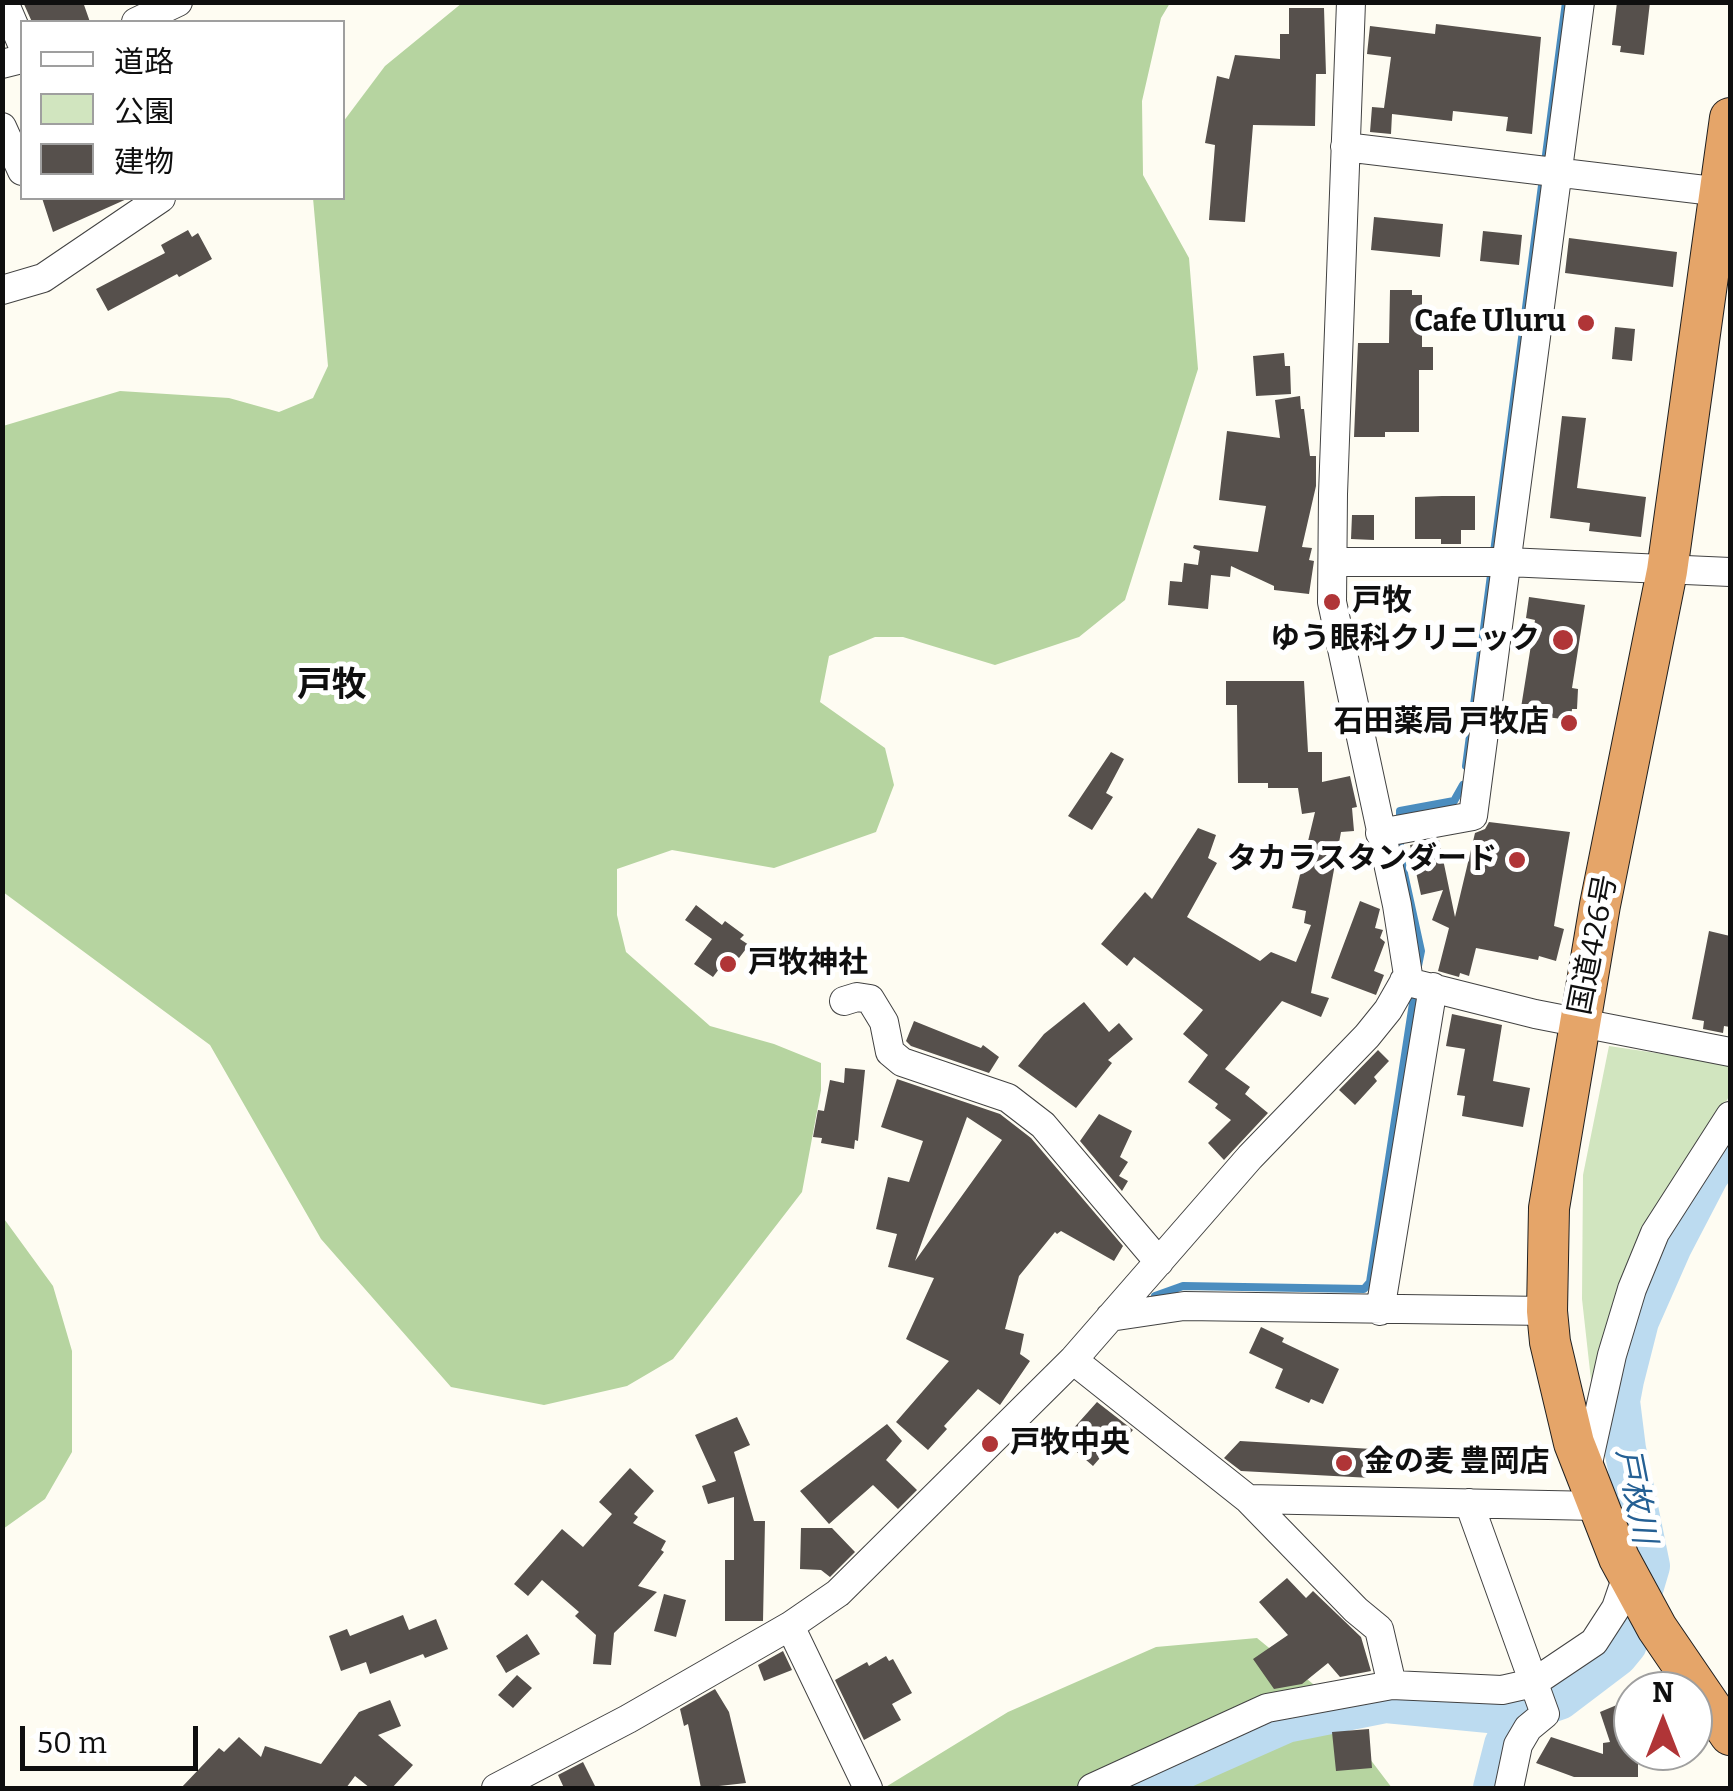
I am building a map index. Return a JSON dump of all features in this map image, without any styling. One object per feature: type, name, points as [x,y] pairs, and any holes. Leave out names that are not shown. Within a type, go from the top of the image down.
[{"type":"highway","name":"国道426号","points":[[1730,118],[1726,192],[1667,570],[1579,1023],[1549,1208],[1547,1312],[1554,1360],[1591,1491],[1656,1628],[1730,1735]]},
{"type":"street","points":[[4,2],[20,39]]},
{"type":"street","points":[[141,20],[178,2]]},
{"type":"street","points":[[496,1788],[628,1719],[790,1626],[838,1593],[1073,1360],[1250,1157],[1367,1036],[1408,976],[1397,905],[1332,602],[1351,2]]},
{"type":"street","points":[[1380,833],[1473,816],[1580,2]]},
{"type":"street","points":[[2,126],[20,166]]},
{"type":"street","points":[[1345,147],[1726,192]]},
{"type":"street","points":[[2,290],[43,278],[159,200]]},
{"type":"street","points":[[1333,562],[1507,562],[1730,572]]},
{"type":"street","points":[[1404,981],[1579,1023],[1730,1052]]},
{"type":"street","points":[[1380,1311],[1433,988]]},
{"type":"street","points":[[844,1001],[857,996],[870,999],[884,1022],[890,1052],[902,1062],[1008,1098],[1043,1124],[1158,1262]]},
{"type":"street","points":[[1248,1498],[1469,1503],[1591,1491],[1612,1355],[1632,1289],[1655,1233],[1730,1116]]},
{"type":"street","points":[[1110,1317],[1184,1306],[1547,1312]]},
{"type":"street","points":[[1073,1360],[1248,1498],[1379,1629],[1392,1685]]},
{"type":"street","points":[[1469,1503],[1545,1714],[1528,1728],[1518,1745],[1509,1788]]},
{"type":"street","points":[[1092,1788],[1266,1708],[1392,1685],[1502,1690],[1533,1683],[1594,1642],[1631,1582]]},
{"type":"street","points":[[790,1626],[868,1788]]},
{"type":"green space","points":[[462,3],[1170,3],[1161,18],[1142,101],[1143,175],[1189,258],[1198,369],[1125,600],[1079,637],[995,665],[903,637],[875,637],[829,656],[820,702],[885,748],[894,785],[876,832],[774,868],[672,850],[617,869],[617,915],[626,952],[710,1026],[774,1044],[821,1063],[821,1090],[802,1192],[673,1359],[627,1386],[544,1405],[451,1387],[321,1239],[210,1045],[3,892],[3,426],[120,391],[229,398],[279,412],[313,398],[328,366],[313,200],[345,200],[345,119],[385,66]]},
{"type":"green space","points":[[1609,1046],[1730,1064],[1730,1095],[1636,1245],[1612,1306],[1592,1389],[1582,1299],[1583,1175]]},
{"type":"green space","points":[[2,1216],[53,1286],[72,1351],[72,1452],[45,1499],[3,1529]]},
{"type":"green space","points":[[1257,1638],[1313,1684],[1392,1788],[884,1788],[1008,1712],[1156,1647]]},
{"type":"building","points":[[23,2],[83,2],[89,20],[31,20]]},
{"type":"building","points":[[1617,2],[1650,2],[1644,55],[1620,52],[1621,46],[1612,45]]},
{"type":"building","points":[[1289,8],[1324,8],[1326,74],[1316,74],[1315,126],[1253,125],[1245,222],[1209,220],[1215,145],[1205,143],[1217,76],[1229,79],[1235,55],[1280,59],[1280,34],[1289,34]]},
{"type":"building","points":[[1436,24],[1541,37],[1532,134],[1506,131],[1508,117],[1453,111],[1452,121],[1392,114],[1391,134],[1370,132],[1372,107],[1384,108],[1391,57],[1367,54],[1370,26],[1435,34]]},
{"type":"building","points":[[43,200],[125,200],[53,232]]},
{"type":"building","points":[[1374,217],[1443,224],[1440,257],[1371,250]]},
{"type":"building","points":[[188,230],[192,237],[198,233],[212,259],[108,311],[96,289],[165,253],[161,245]]},
{"type":"building","points":[[1483,231],[1522,235],[1519,265],[1480,261]]},
{"type":"building","points":[[1569,238],[1677,252],[1673,287],[1565,273]]},
{"type":"building","points":[[1390,290],[1412,290],[1412,295],[1422,295],[1422,347],[1433,347],[1433,370],[1419,370],[1419,432],[1354,437],[1358,343],[1389,343]]},
{"type":"building","points":[[1615,327],[1635,329],[1632,361],[1612,359]]},
{"type":"building","points":[[1284,353],[1285,366],[1290,366],[1291,394],[1256,396],[1253,356]]},
{"type":"building","points":[[1300,396],[1310,456],[1316,456],[1316,486],[1302,547],[1312,548],[1309,560],[1314,561],[1309,594],[1274,590],[1274,586],[1231,566],[1230,577],[1211,575],[1208,609],[1168,605],[1170,581],[1182,582],[1184,563],[1198,565],[1200,551],[1194,545],[1258,552],[1266,506],[1219,500],[1227,431],[1280,438],[1275,400]]},
{"type":"building","points":[[1562,416],[1586,418],[1577,488],[1646,497],[1641,537],[1589,531],[1590,523],[1550,518]]},
{"type":"building","points":[[1475,496],[1475,530],[1461,530],[1461,544],[1415,539],[1415,497]]},
{"type":"building","points":[[1352,515],[1374,515],[1374,540],[1351,539]]},
{"type":"building","points":[[1529,597],[1585,605],[1572,688],[1578,689],[1577,709],[1572,709],[1571,720],[1520,714],[1535,620],[1526,618]]},
{"type":"building","points":[[1226,681],[1304,681],[1308,752],[1322,752],[1322,782],[1350,776],[1357,807],[1352,808],[1354,831],[1341,832],[1311,993],[1329,998],[1321,1017],[1282,1001],[1225,1069],[1250,1087],[1245,1094],[1268,1113],[1224,1160],[1208,1143],[1231,1120],[1215,1108],[1218,1104],[1188,1082],[1208,1055],[1183,1034],[1203,1010],[1134,957],[1127,966],[1101,944],[1145,892],[1152,899],[1198,828],[1216,835],[1208,858],[1217,863],[1187,917],[1260,961],[1271,952],[1296,962],[1311,925],[1304,923],[1306,911],[1292,908],[1315,812],[1302,814],[1298,788],[1238,783],[1237,705],[1226,705]]},
{"type":"building","points":[[1111,752],[1124,759],[1106,793],[1113,797],[1092,830],[1068,816]]},
{"type":"building","points":[[1489,822],[1570,832],[1554,926],[1564,929],[1556,961],[1476,948],[1469,976],[1460,973],[1459,977],[1438,971],[1449,928],[1432,920],[1443,890],[1421,895],[1410,845],[1439,840],[1455,917],[1475,833],[1485,829]]},
{"type":"building","points":[[1360,901],[1380,909],[1375,928],[1383,930],[1380,938],[1385,942],[1374,971],[1384,975],[1376,995],[1331,978]]},
{"type":"building","points":[[696,905],[722,925],[725,921],[744,935],[740,939],[749,945],[739,958],[731,953],[713,977],[694,964],[712,939],[685,920]]},
{"type":"building","points":[[1709,931],[1730,936],[1730,1027],[1724,1026],[1723,1033],[1703,1029],[1704,1021],[1692,1019]]},
{"type":"building","points":[[1084,1002],[1109,1032],[1119,1023],[1133,1039],[1108,1060],[1112,1063],[1076,1108],[1018,1066],[1044,1034]]},
{"type":"building","points":[[1452,1014],[1502,1025],[1493,1081],[1530,1088],[1523,1127],[1462,1116],[1465,1096],[1457,1095],[1465,1049],[1446,1046]]},
{"type":"building","points":[[914,1021],[981,1048],[983,1045],[999,1057],[989,1073],[911,1046],[906,1041]]},
{"type":"building","points":[[1378,1050],[1389,1061],[1355,1105],[1339,1090]]},
{"type":"building","points":[[845,1068],[865,1070],[854,1149],[821,1143],[822,1138],[813,1137],[818,1110],[824,1111],[830,1080],[844,1083]]},
{"type":"building","points":[[897,1079],[1000,1114],[1031,1138],[1123,1246],[1114,1261],[1061,1231],[1055,1232],[1019,1276],[1005,1329],[1024,1334],[1020,1354],[1030,1361],[1000,1405],[978,1389],[928,1450],[896,1422],[949,1361],[906,1339],[934,1278],[888,1267],[897,1234],[876,1229],[888,1177],[909,1182],[923,1141],[881,1127]],"holes":[[[967,1117],[1002,1140],[915,1261]]]},
{"type":"building","points":[[1099,1114],[1132,1131],[1120,1157],[1128,1162],[1119,1176],[1128,1181],[1122,1191],[1080,1141]]},
{"type":"building","points":[[1261,1327],[1284,1338],[1282,1342],[1339,1369],[1323,1404],[1311,1399],[1309,1403],[1275,1388],[1283,1369],[1249,1353]]},
{"type":"building","points":[[1097,1402],[1133,1430],[1111,1455],[1106,1451],[1093,1466],[1063,1440]]},
{"type":"building","points":[[737,1417],[750,1445],[734,1452],[754,1521],[765,1521],[763,1621],[725,1621],[725,1560],[734,1560],[734,1497],[708,1504],[702,1486],[716,1481],[695,1435]]},
{"type":"building","points":[[887,1424],[902,1441],[886,1460],[917,1490],[898,1509],[873,1485],[829,1524],[800,1491]]},
{"type":"building","points":[[1240,1441],[1372,1449],[1371,1478],[1241,1471],[1224,1458]]},
{"type":"building","points":[[630,1468],[654,1491],[634,1514],[638,1517],[633,1523],[666,1541],[661,1550],[664,1552],[638,1586],[657,1592],[614,1633],[611,1665],[593,1664],[596,1635],[575,1616],[579,1612],[542,1580],[528,1596],[514,1584],[562,1529],[583,1547],[612,1514],[599,1502]]},
{"type":"building","points":[[801,1528],[832,1528],[855,1552],[830,1577],[821,1570],[800,1569]]},
{"type":"building","points":[[1287,1578],[1306,1598],[1313,1591],[1361,1637],[1371,1671],[1340,1677],[1328,1663],[1302,1684],[1274,1689],[1253,1659],[1288,1635],[1259,1602]]},
{"type":"building","points":[[664,1594],[686,1600],[676,1637],[654,1631]]},
{"type":"building","points":[[403,1615],[409,1630],[436,1619],[448,1649],[370,1674],[366,1662],[341,1671],[329,1636],[347,1629],[350,1636]]},
{"type":"building","points":[[527,1634],[540,1654],[506,1673],[496,1656]]},
{"type":"building","points":[[783,1651],[792,1670],[764,1681],[758,1665]]},
{"type":"building","points":[[886,1656],[889,1661],[893,1659],[912,1693],[892,1704],[901,1720],[864,1740],[835,1680]]},
{"type":"building","points":[[517,1675],[532,1688],[513,1708],[498,1695]]},
{"type":"building","points":[[715,1689],[729,1712],[746,1783],[701,1788],[688,1724],[684,1726],[680,1709]]},
{"type":"building","points":[[390,1700],[401,1726],[378,1735],[413,1765],[392,1788],[370,1788],[355,1776],[346,1788],[181,1788],[219,1748],[224,1752],[239,1737],[261,1757],[265,1746],[321,1764],[359,1712]]},
{"type":"building","points":[[1613,1707],[1613,1771],[1638,1771],[1638,1777],[1574,1777],[1536,1763],[1551,1737],[1603,1754],[1603,1743],[1610,1742],[1600,1712]]},
{"type":"building","points":[[1369,1729],[1372,1768],[1336,1771],[1332,1732]]},
{"type":"building","points":[[583,1762],[596,1788],[564,1788],[558,1775]]},
{"type":"waterway","points":[[1466,766],[1566,2]]},
{"type":"waterway","points":[[1400,823],[1400,811],[1454,801],[1463,785]]},
{"type":"waterway","points":[[1400,837],[1400,855],[1421,951],[1418,966]]},
{"type":"waterway","points":[[1155,1296],[1183,1286],[1364,1289],[1370,1282],[1415,990]]},
{"type":"waterway","name":"戸枚川","points":[[1137,1788],[1286,1722],[1386,1702],[1489,1712],[1530,1709],[1559,1699],[1617,1655],[1626,1644],[1649,1566],[1625,1449],[1619,1401],[1623,1380],[1638,1321],[1671,1246],[1708,1175],[1730,1144]]},
{"type":"waterway","points":[[1494,1788],[1505,1745],[1515,1725],[1527,1713]]},
{"type":"place","name":"Cafe Uluru","points":[[1586,323]]},
{"type":"place","name":"戸牧","points":[[1332,602]]},
{"type":"place","name":"ゆう眼科クリニック","points":[[1563,640]]},
{"type":"place","name":"石田薬局 戸牧店","points":[[1569,723]]},
{"type":"place","name":"タカラスタンダード","points":[[1517,860]]},
{"type":"place","name":"戸牧神社","points":[[728,964]]},
{"type":"place","name":"戸牧中央","points":[[990,1444]]},
{"type":"place","name":"金の麦 豊岡店","points":[[1344,1463]]},
{"type":"district","name":"戸牧","points":[[332,686]]}]
